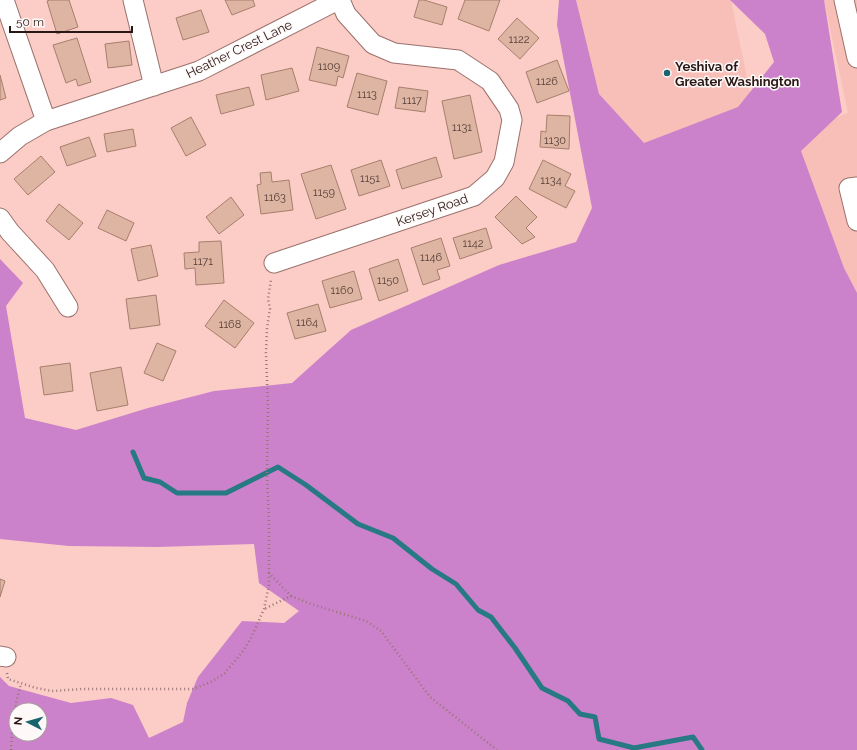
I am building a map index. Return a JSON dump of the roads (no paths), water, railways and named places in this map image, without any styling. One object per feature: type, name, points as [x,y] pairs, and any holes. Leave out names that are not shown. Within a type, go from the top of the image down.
[{"type":"street","points":[[4,0],[46,121]]},
{"type":"street","points":[[133,0],[154,86]]},
{"type":"street","name":"Heather Crest Lane","points":[[0,153],[20,136],[46,121],[199,71],[339,0]]},
{"type":"street","name":"Kersey Road","points":[[274,263],[474,196],[495,178],[504,162],[512,120],[509,109],[490,81],[458,60],[394,53],[373,44],[346,14],[339,0]]},
{"type":"street","points":[[844,0],[857,58]]},
{"type":"street","points":[[857,187],[849,188],[857,220]]},
{"type":"street","points":[[0,218],[10,232],[45,270],[68,307]]},
{"type":"waterway","points":[[133,452],[144,478],[160,482],[177,493],[226,493],[278,467],[306,485],[358,524],[393,538],[432,569],[456,584],[478,610],[491,617],[515,648],[542,688],[568,701],[580,714],[595,717],[599,739],[634,748],[693,737],[702,750]]},
{"type":"place","name":"Yeshiva of Greater Washington","points":[[667,73]]}]
